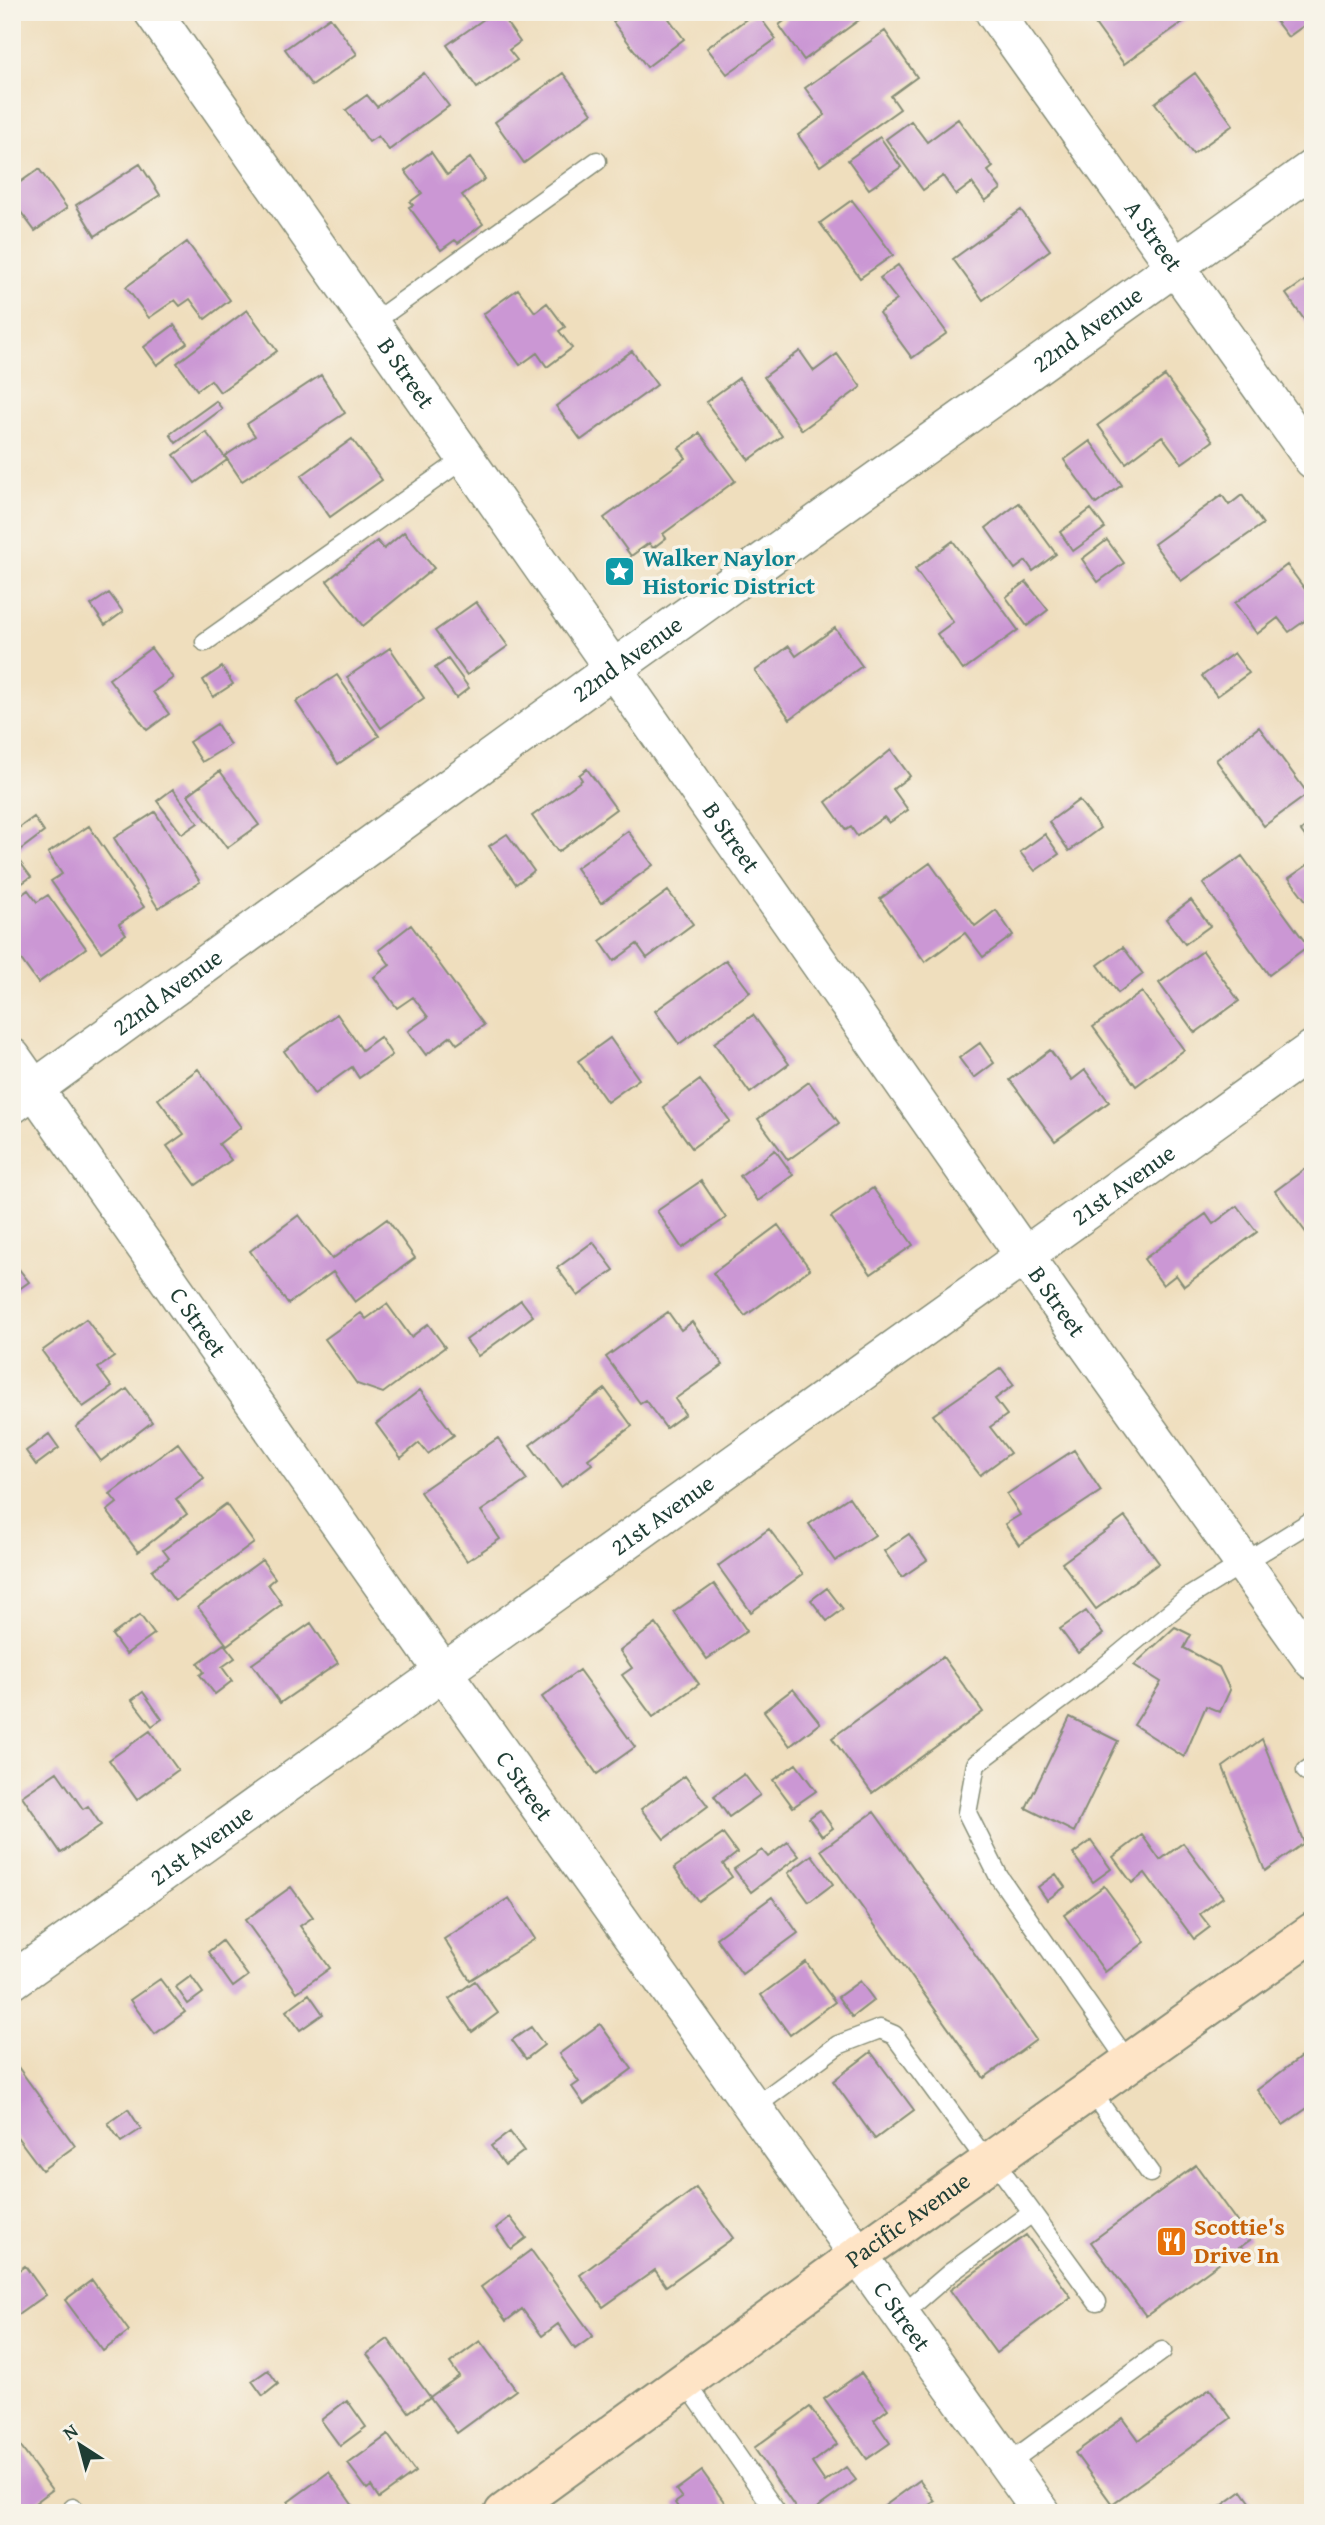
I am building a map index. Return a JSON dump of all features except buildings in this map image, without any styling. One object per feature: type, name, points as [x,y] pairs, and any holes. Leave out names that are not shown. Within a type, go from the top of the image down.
[{"type":"main road","name":"Pacific Avenue","points":[[512,2511],[857,2256],[1310,1936]]},
{"type":"street","name":"B Street","points":[[153,12],[1026,1257],[1313,1661]]},
{"type":"street","name":"A Street","points":[[994,12],[1313,460]]},
{"type":"street","name":"22nd Avenue","points":[[24,1097],[613,669],[1313,168]]},
{"type":"street","name":"21st Avenue","points":[[12,1981],[1313,1049]]},
{"type":"street","name":"C Street","points":[[12,1057],[24,1097],[444,1673],[1042,2513]]},
{"type":"lane","points":[[371,324],[597,162]]},
{"type":"lane","points":[[205,642],[465,458]]},
{"type":"lane","points":[[1129,2063],[999,1877],[967,1813],[976,1763],[1098,1672],[1187,1598],[1313,1520]]},
{"type":"lane","points":[[753,2108],[838,2045],[880,2029],[894,2035],[1032,2213],[1097,2302]]},
{"type":"lane","points":[[1090,2091],[1150,2173]]},
{"type":"lane","points":[[900,2316],[943,2283],[950,2273],[1032,2213]]},
{"type":"lane","points":[[1007,2464],[1162,2351]]},
{"type":"lane","points":[[685,2381],[777,2513]]},
{"type":"place","name":"Walker Naylor Historic District","points":[[620,572]]},
{"type":"place","name":"Scottie's Drive In","points":[[1171,2241]]}]
